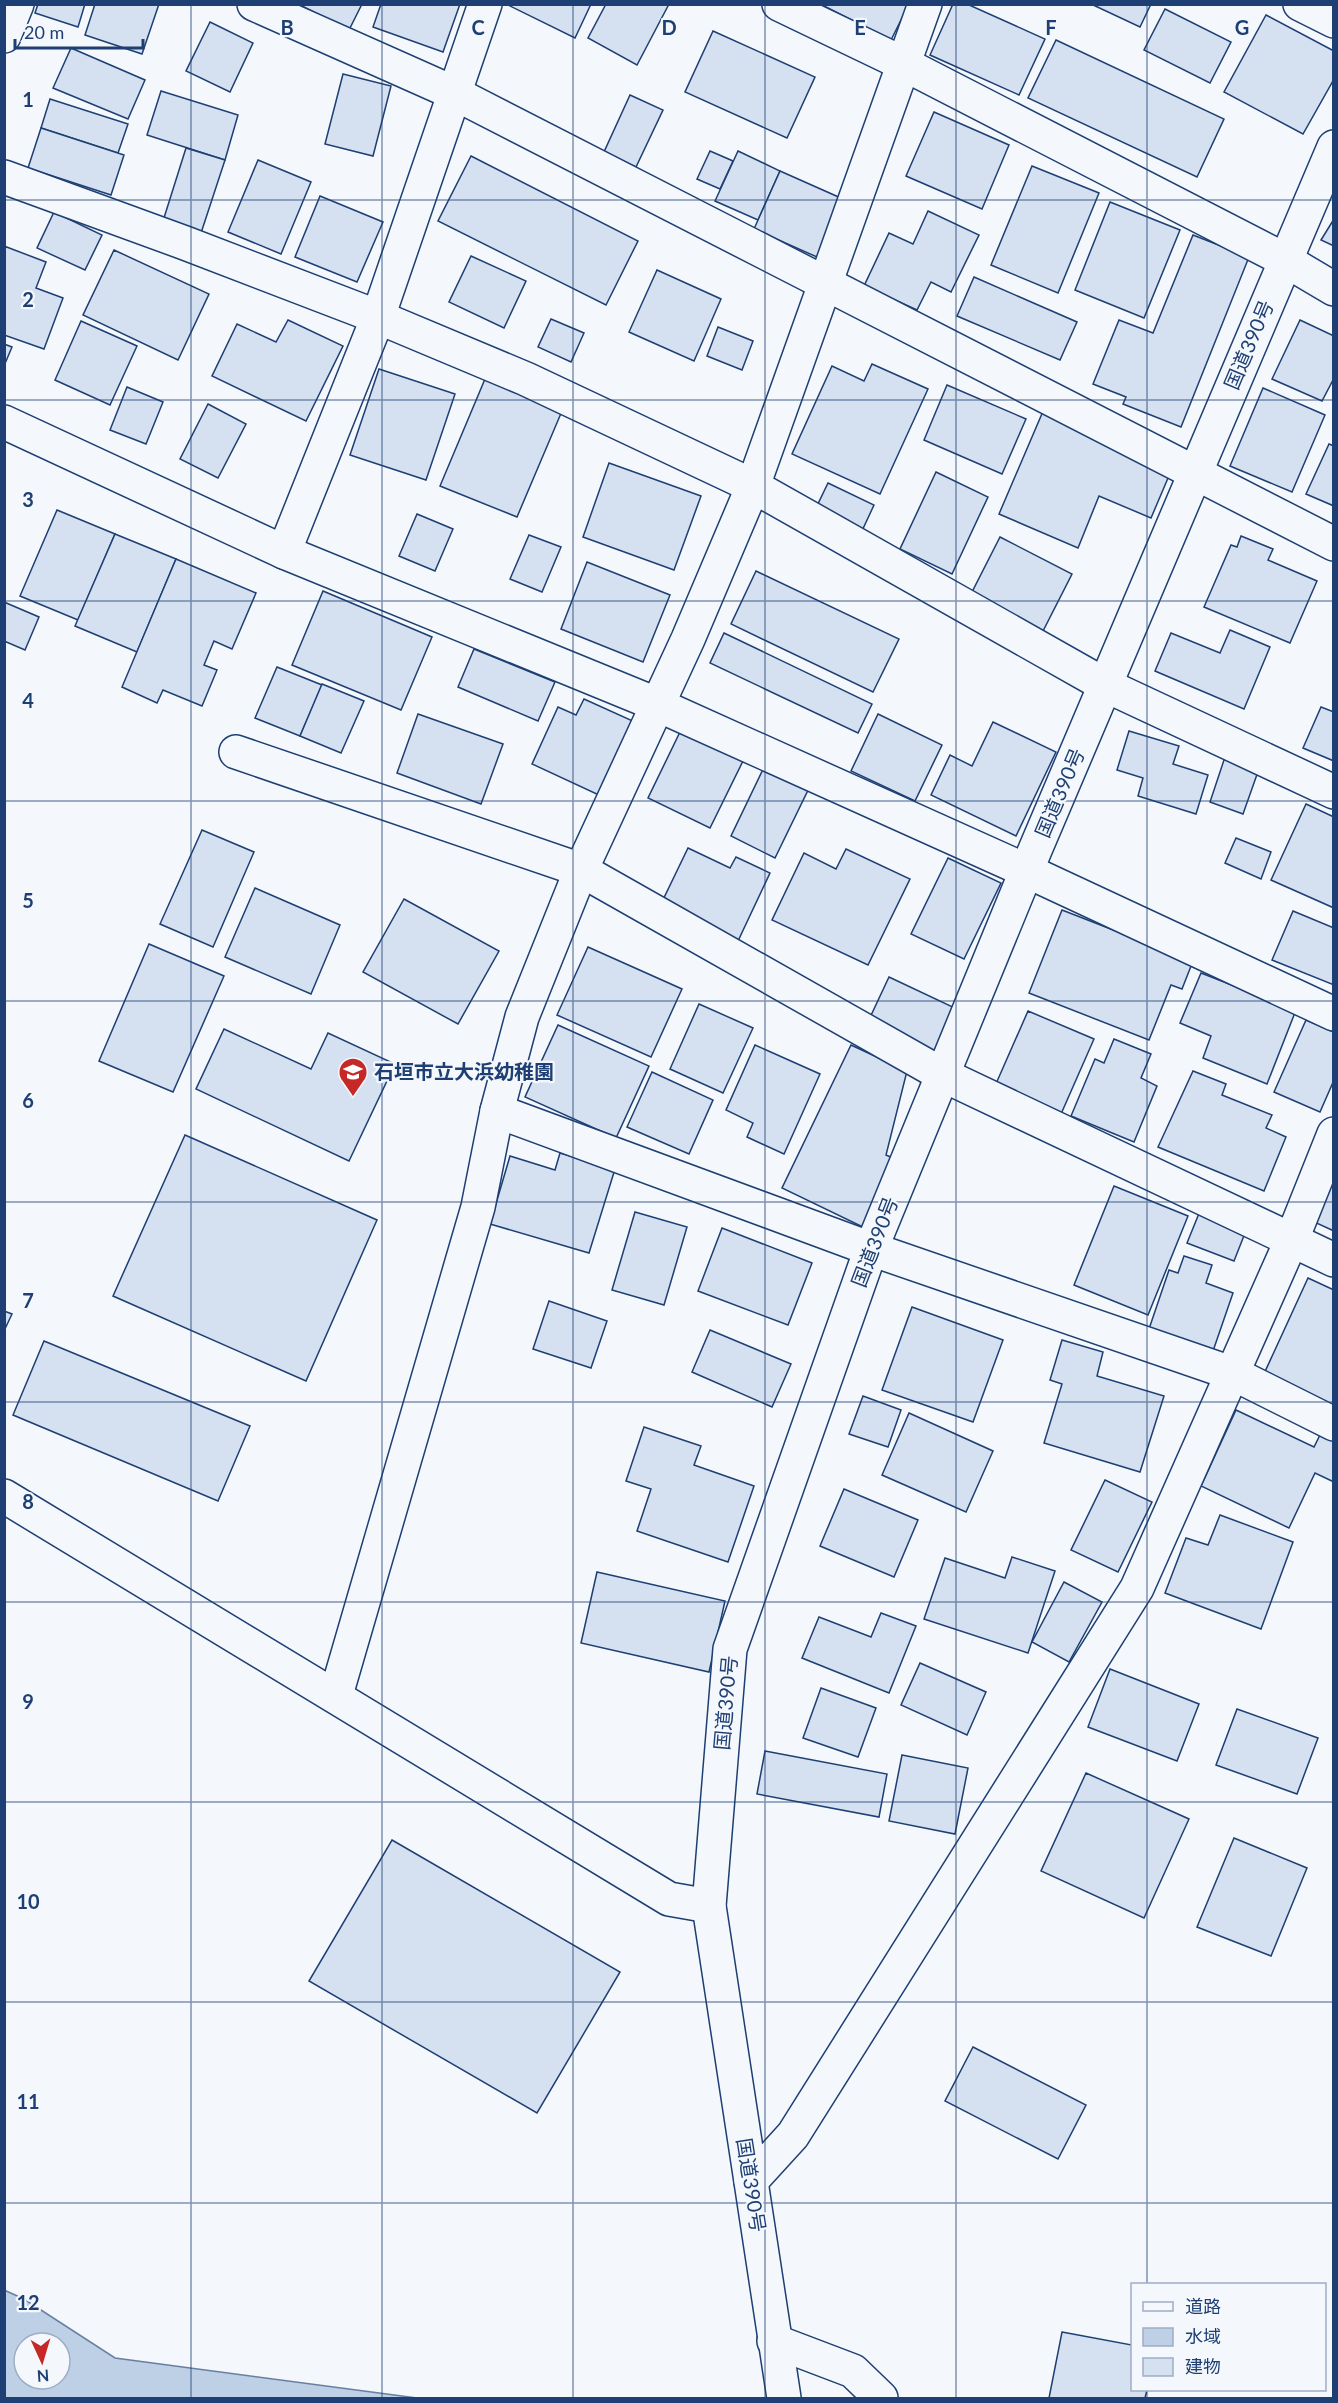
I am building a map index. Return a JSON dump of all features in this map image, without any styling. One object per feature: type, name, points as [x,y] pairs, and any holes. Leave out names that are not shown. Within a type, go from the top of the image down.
[{"type":"main road","points":[[4,36],[17,4]]},
{"type":"main road","points":[[254,4],[454,93],[1334,544]]},
{"type":"main road","points":[[285,552],[378,317],[485,4]]},
{"type":"main road","points":[[779,4],[904,64],[1285,260],[1334,289]]},
{"type":"main road","points":[[336,1695],[478,1208],[497,1111],[522,1017],[581,870],[688,639],[753,486],[925,4]]},
{"type":"main road","points":[[1300,4],[1334,21]]},
{"type":"main road","name":"国道390号","points":[[784,2398],[710,1906],[730,1649],[871,1249],[1105,685],[1334,147]]},
{"type":"main road","points":[[4,177],[378,317],[526,379],[753,486],[1105,685],[1334,792]]},
{"type":"main road","points":[[4,422],[285,552],[656,705],[1027,871],[1334,1014]]},
{"type":"main road","points":[[236,752],[581,870],[943,1075],[1334,1260]]},
{"type":"main road","points":[[497,1111],[871,1249],[1234,1374],[1334,1424]]},
{"type":"main road","points":[[751,2181],[793,2135],[1137,1588],[1234,1374],[1334,1134]]},
{"type":"main road","points":[[4,1496],[336,1695],[669,1899],[710,1906]]},
{"type":"main road","points":[[774,2341],[853,2371],[881,2398]]},
{"type":"water","points":[[4,2290],[24,2299],[115,2358],[417,2398],[5,2398]]},
{"type":"building","points":[[38,4],[85,4],[78,27],[35,13]]},
{"type":"building","points":[[95,4],[159,4],[142,54],[85,35]]},
{"type":"building","points":[[298,4],[362,4],[349,30]]},
{"type":"building","points":[[381,4],[460,4],[443,52],[373,27]]},
{"type":"building","points":[[506,4],[591,4],[575,38]]},
{"type":"building","points":[[606,4],[669,4],[637,65],[588,38]]},
{"type":"building","points":[[820,4],[909,4],[891,40]]},
{"type":"building","points":[[953,4],[967,4],[1045,39],[1019,95],[930,55]]},
{"type":"building","points":[[1091,4],[1151,4],[1140,27]]},
{"type":"building","points":[[1165,9],[1231,42],[1210,83],[1144,50]]},
{"type":"building","points":[[1266,15],[1334,51],[1334,79],[1303,134],[1224,92]]},
{"type":"building","points":[[210,22],[253,43],[230,92],[186,71]]},
{"type":"building","points":[[713,31],[815,77],[787,138],[685,92]]},
{"type":"building","points":[[1056,40],[1224,119],[1197,177],[1028,98]]},
{"type":"building","points":[[71,48],[145,80],[128,119],[53,88]]},
{"type":"building","points":[[343,74],[391,86],[373,156],[325,144]]},
{"type":"building","points":[[161,91],[238,115],[225,160],[147,135]]},
{"type":"building","points":[[630,95],[663,110],[636,167],[604,152]]},
{"type":"building","points":[[50,99],[128,124],[118,153],[41,128]]},
{"type":"building","points":[[934,112],[1009,145],[982,209],[906,176]]},
{"type":"building","points":[[41,128],[124,155],[111,195],[28,168]]},
{"type":"building","points":[[186,148],[225,160],[201,233],[163,221]]},
{"type":"building","points":[[710,151],[733,161],[720,189],[697,179]]},
{"type":"building","points":[[738,151],[780,171],[758,220],[715,201]]},
{"type":"building","points":[[471,156],[638,241],[606,305],[438,221]]},
{"type":"building","points":[[258,160],[311,182],[281,254],[228,232]]},
{"type":"building","points":[[1032,166],[1099,193],[1058,293],[991,265]]},
{"type":"building","points":[[780,171],[843,199],[817,257],[754,229]]},
{"type":"building","points":[[320,196],[383,222],[357,282],[295,257]]},
{"type":"building","points":[[1110,202],[1180,230],[1144,318],[1075,290]]},
{"type":"building","points":[[928,211],[979,235],[951,292],[931,282],[917,310],[864,286],[889,233],[913,244]]},
{"type":"building","points":[[54,212],[102,235],[85,270],[37,248]]},
{"type":"building","points":[[1334,219],[1334,246],[1321,240]]},
{"type":"building","points":[[1193,235],[1249,257],[1181,427],[1123,404],[1126,397],[1093,384],[1119,320],[1153,333]]},
{"type":"building","points":[[4,246],[46,262],[36,288],[63,298],[44,349],[4,335]]},
{"type":"building","points":[[114,250],[209,294],[178,360],[83,315]]},
{"type":"building","points":[[471,256],[526,281],[504,328],[449,302]]},
{"type":"building","points":[[657,270],[721,299],[694,361],[629,332]]},
{"type":"building","points":[[974,277],[1077,322],[1060,360],[957,316]]},
{"type":"building","points":[[551,319],[584,333],[571,362],[538,347]]},
{"type":"building","points":[[288,320],[343,346],[306,421],[212,376],[237,324],[276,342]]},
{"type":"building","points":[[1300,320],[1334,336],[1334,378],[1322,401],[1272,379]]},
{"type":"building","points":[[81,321],[137,346],[110,405],[55,380]]},
{"type":"building","points":[[718,327],[753,341],[742,370],[707,356]]},
{"type":"building","points":[[4,344],[12,347],[4,366]]},
{"type":"building","points":[[872,364],[928,389],[880,494],[792,454],[832,366],[864,381]]},
{"type":"building","points":[[379,369],[455,394],[426,480],[350,455]]},
{"type":"building","points":[[485,379],[562,411],[517,517],[440,486]]},
{"type":"building","points":[[947,385],[1026,419],[1002,474],[924,440]]},
{"type":"building","points":[[127,387],[163,402],[146,444],[110,430]]},
{"type":"building","points":[[1263,388],[1325,415],[1292,492],[1230,466]]},
{"type":"building","points":[[208,404],[246,424],[218,478],[180,459]]},
{"type":"building","points":[[1044,409],[1174,464],[1151,518],[1099,496],[1078,548],[999,514]]},
{"type":"building","points":[[1329,444],[1334,446],[1334,506],[1306,494]]},
{"type":"building","points":[[609,463],[701,496],[674,570],[583,537]]},
{"type":"building","points":[[936,472],[988,497],[952,574],[900,549]]},
{"type":"building","points":[[828,483],[874,505],[861,533],[815,510]]},
{"type":"building","points":[[57,510],[115,534],[78,620],[20,596]]},
{"type":"building","points":[[417,514],[453,529],[435,571],[399,556]]},
{"type":"building","points":[[115,534],[176,559],[137,652],[75,626]]},
{"type":"building","points":[[529,535],[561,547],[542,592],[510,579]]},
{"type":"building","points":[[1241,536],[1273,549],[1268,560],[1317,581],[1290,643],[1204,607],[1231,545],[1237,547]]},
{"type":"building","points":[[1000,537],[1072,574],[1042,633],[970,596]]},
{"type":"building","points":[[176,559],[256,593],[232,649],[214,641],[204,665],[217,670],[202,706],[163,690],[157,703],[122,687]]},
{"type":"building","points":[[587,562],[670,595],[643,662],[561,629]]},
{"type":"building","points":[[756,571],[899,639],[873,692],[731,624]]},
{"type":"building","points":[[323,591],[432,637],[401,710],[292,665]]},
{"type":"building","points":[[4,602],[39,617],[25,650],[4,641]]},
{"type":"building","points":[[1230,630],[1270,647],[1244,709],[1155,671],[1171,633],[1220,653]]},
{"type":"building","points":[[724,633],[872,704],[858,733],[710,663]]},
{"type":"building","points":[[474,649],[555,682],[538,721],[458,687]]},
{"type":"building","points":[[277,667],[322,685],[300,736],[255,718]]},
{"type":"building","points":[[322,684],[364,701],[341,753],[300,736]]},
{"type":"building","points":[[584,699],[635,722],[601,796],[532,764],[558,707],[576,715]]},
{"type":"building","points":[[1321,707],[1334,712],[1334,761],[1303,748]]},
{"type":"building","points":[[418,714],[503,744],[481,804],[397,773]]},
{"type":"building","points":[[878,714],[942,745],[915,801],[851,771]]},
{"type":"building","points":[[993,722],[1056,752],[1016,836],[931,795],[950,755],[972,766]]},
{"type":"building","points":[[1129,731],[1179,746],[1173,764],[1208,775],[1196,814],[1138,796],[1143,778],[1117,770]]},
{"type":"building","points":[[680,732],[743,761],[710,828],[648,798]]},
{"type":"building","points":[[1226,754],[1260,766],[1243,814],[1210,802]]},
{"type":"building","points":[[766,763],[811,784],[775,858],[731,836]]},
{"type":"building","points":[[1306,804],[1334,817],[1334,908],[1271,880]]},
{"type":"building","points":[[202,830],[254,852],[213,947],[160,924]]},
{"type":"building","points":[[1236,838],[1271,852],[1261,879],[1225,863]]},
{"type":"building","points":[[688,848],[730,868],[736,857],[770,873],[738,941],[661,904]]},
{"type":"building","points":[[846,849],[910,879],[868,965],[772,920],[804,853],[836,869]]},
{"type":"building","points":[[948,858],[1001,883],[964,959],[911,934]]},
{"type":"building","points":[[255,888],[340,925],[311,994],[225,957]]},
{"type":"building","points":[[404,899],[499,951],[458,1024],[363,972]]},
{"type":"building","points":[[1062,910],[1193,961],[1182,989],[1171,985],[1149,1040],[1029,993]]},
{"type":"building","points":[[1293,911],[1334,928],[1334,985],[1272,960]]},
{"type":"building","points":[[149,944],[224,976],[173,1092],[99,1061]]},
{"type":"building","points":[[588,947],[682,989],[651,1057],[557,1015]]},
{"type":"building","points":[[1201,973],[1296,1010],[1267,1084],[1203,1058],[1211,1036],[1180,1023]]},
{"type":"building","points":[[889,977],[957,1009],[934,1058],[866,1026]]},
{"type":"building","points":[[699,1004],[753,1028],[723,1093],[670,1069]]},
{"type":"building","points":[[1028,1011],[1094,1039],[1061,1114],[995,1086]]},
{"type":"building","points":[[1306,1020],[1334,1032],[1334,1080],[1320,1112],[1274,1092]]},
{"type":"building","points":[[558,1025],[649,1066],[616,1138],[525,1097]]},
{"type":"building","points":[[224,1029],[311,1069],[328,1033],[395,1064],[349,1161],[196,1089]]},
{"type":"building","points":[[1114,1039],[1151,1054],[1141,1078],[1157,1086],[1134,1142],[1071,1116],[1095,1059],[1104,1063]]},
{"type":"building","points":[[755,1045],[820,1074],[784,1154],[747,1137],[753,1123],[726,1110]]},
{"type":"building","points":[[851,1045],[907,1071],[886,1155],[902,1162],[869,1230],[782,1188]]},
{"type":"building","points":[[1193,1071],[1226,1084],[1222,1095],[1272,1115],[1266,1128],[1286,1137],[1264,1191],[1158,1147]]},
{"type":"building","points":[[652,1072],[713,1100],[689,1154],[627,1127]]},
{"type":"building","points":[[185,1135],[377,1220],[306,1381],[113,1296]]},
{"type":"building","points":[[560,1153],[615,1169],[589,1253],[490,1224],[510,1156],[555,1170]]},
{"type":"building","points":[[1334,1179],[1334,1231],[1312,1221]]},
{"type":"building","points":[[1114,1186],[1188,1216],[1148,1315],[1074,1285]]},
{"type":"building","points":[[1200,1211],[1247,1228],[1234,1261],[1187,1243]]},
{"type":"building","points":[[635,1212],[687,1227],[664,1305],[612,1290]]},
{"type":"building","points":[[722,1228],[812,1263],[788,1325],[698,1291]]},
{"type":"building","points":[[1184,1256],[1212,1265],[1206,1283],[1233,1293],[1213,1351],[1149,1329],[1169,1270],[1178,1273]]},
{"type":"building","points":[[1308,1278],[1334,1290],[1334,1408],[1263,1376]]},
{"type":"building","points":[[549,1301],[607,1321],[591,1368],[533,1349]]},
{"type":"building","points":[[912,1307],[1003,1340],[973,1422],[882,1390]]},
{"type":"building","points":[[4,1311],[12,1314],[4,1331]]},
{"type":"building","points":[[710,1330],[791,1364],[772,1407],[692,1372]]},
{"type":"building","points":[[1062,1340],[1103,1352],[1097,1376],[1164,1396],[1140,1472],[1044,1443],[1062,1384],[1050,1380]]},
{"type":"building","points":[[44,1341],[250,1426],[218,1501],[13,1415]]},
{"type":"building","points":[[863,1396],[901,1410],[888,1447],[849,1434]]},
{"type":"building","points":[[1236,1410],[1314,1447],[1320,1435],[1334,1441],[1334,1482],[1315,1473],[1289,1528],[1201,1486]]},
{"type":"building","points":[[909,1413],[993,1451],[966,1512],[882,1475]]},
{"type":"building","points":[[644,1427],[701,1446],[694,1465],[754,1486],[728,1562],[637,1531],[651,1489],[626,1481]]},
{"type":"building","points":[[1105,1480],[1152,1502],[1118,1572],[1071,1550]]},
{"type":"building","points":[[844,1489],[918,1520],[894,1577],[820,1546]]},
{"type":"building","points":[[1220,1515],[1293,1542],[1261,1629],[1165,1593],[1186,1538],[1208,1545]]},
{"type":"building","points":[[1012,1557],[1055,1571],[1028,1653],[924,1619],[945,1558],[1005,1578]]},
{"type":"building","points":[[597,1572],[725,1601],[709,1672],[581,1643]]},
{"type":"building","points":[[1064,1582],[1102,1602],[1069,1662],[1032,1642]]},
{"type":"building","points":[[881,1613],[916,1626],[889,1693],[802,1658],[819,1617],[871,1637]]},
{"type":"building","points":[[920,1663],[986,1692],[967,1735],[901,1705]]},
{"type":"building","points":[[1110,1669],[1199,1704],[1177,1761],[1088,1727]]},
{"type":"building","points":[[821,1688],[876,1708],[858,1757],[803,1738]]},
{"type":"building","points":[[1237,1709],[1318,1738],[1297,1794],[1216,1765]]},
{"type":"building","points":[[765,1751],[887,1774],[879,1817],[757,1794]]},
{"type":"building","points":[[902,1755],[968,1768],[955,1834],[889,1821]]},
{"type":"building","points":[[1086,1773],[1189,1819],[1144,1918],[1041,1871]]},
{"type":"building","points":[[1234,1838],[1307,1868],[1271,1956],[1197,1927]]},
{"type":"building","points":[[392,1840],[620,1972],[537,2113],[309,1981]]},
{"type":"building","points":[[973,2047],[1086,2105],[1058,2159],[945,2101]]},
{"type":"building","points":[[1062,2332],[1131,2345],[1131,2391],[1147,2391],[1145,2398],[1049,2398]]},
{"type":"place","name":"石垣市立大浜幼稚園","points":[[353,1098]]}]
